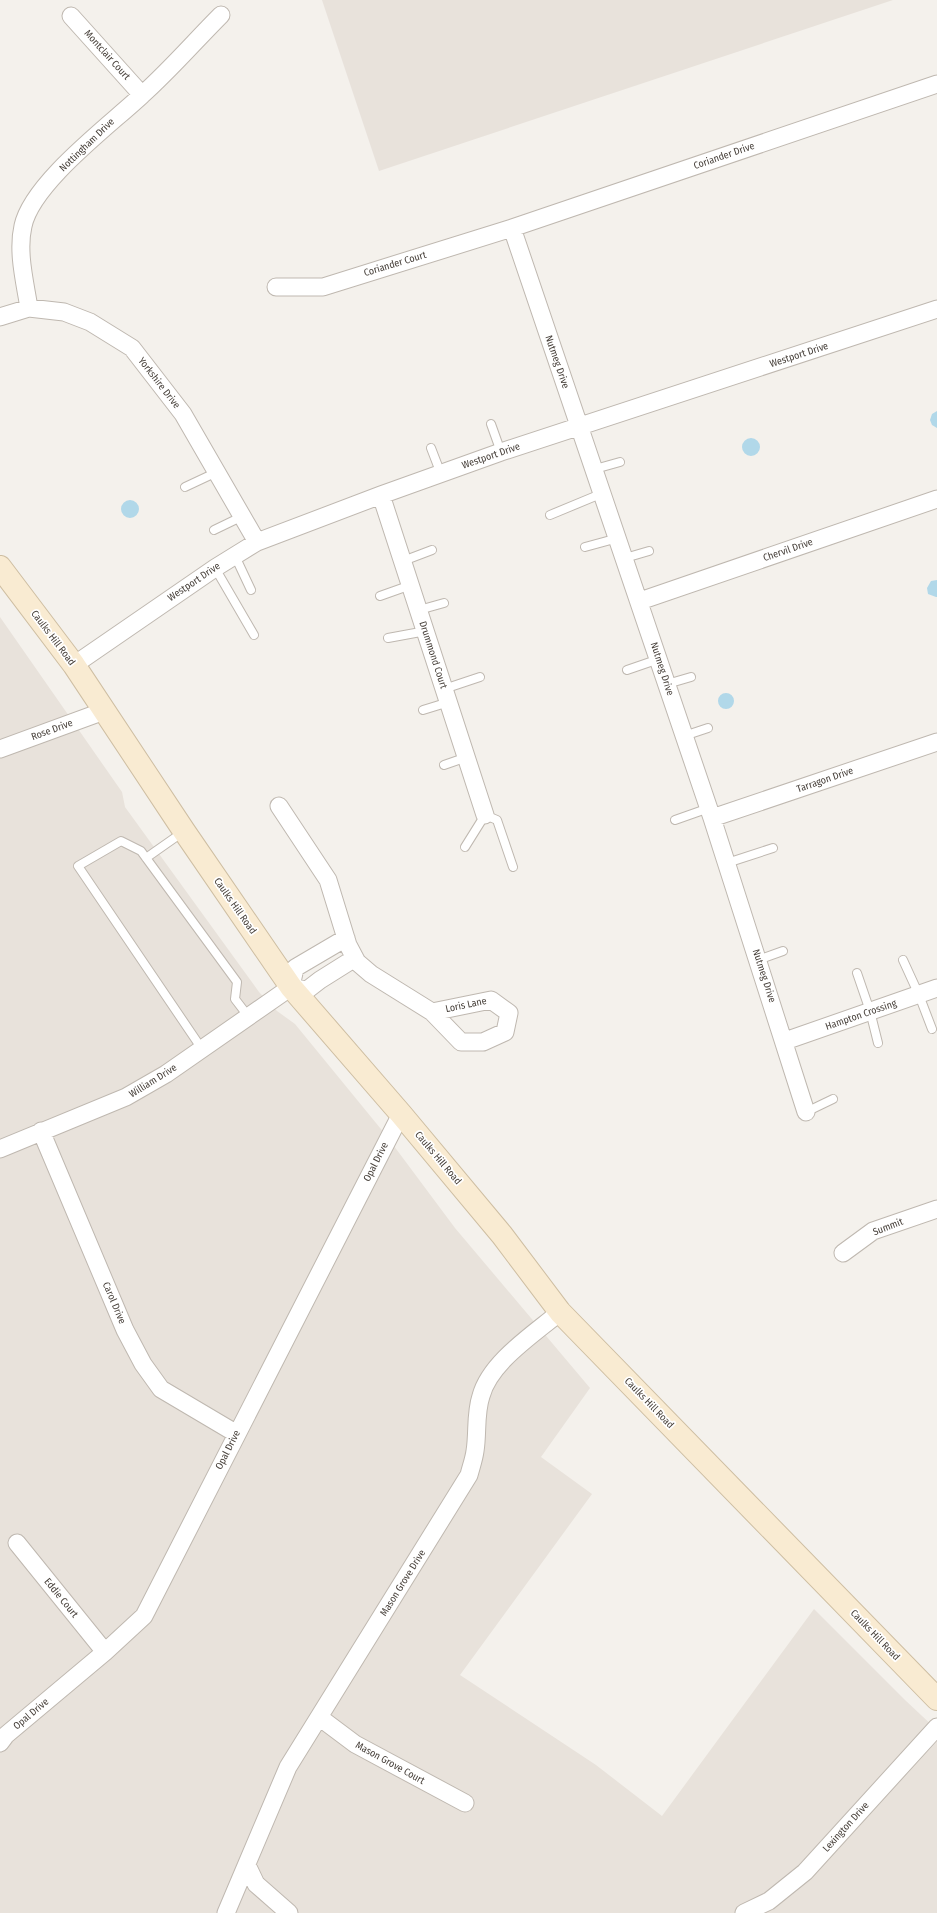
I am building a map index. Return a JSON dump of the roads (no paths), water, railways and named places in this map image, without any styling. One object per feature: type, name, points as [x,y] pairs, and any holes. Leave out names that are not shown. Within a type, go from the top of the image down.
[{"type":"main road","name":"Caulks Hill Road","points":[[0,567],[74,665],[184,831],[291,987],[401,1114],[502,1235],[560,1312],[937,1699]]},
{"type":"street","name":"Nottingham Drive","points":[[29,308],[21,252],[23,226],[30,209],[48,183],[70,160],[142,95],[221,15]]},
{"type":"street","name":"Montclair Court","points":[[72,16],[142,95]]},
{"type":"street","name":"Coriander Drive","points":[[512,228],[937,84]]},
{"type":"street","name":"Coriander Court","points":[[276,287],[323,287],[512,228]]},
{"type":"street","name":"Nutmeg Drive","points":[[512,228],[579,427],[595,469],[640,601],[785,1041],[806,1112]]},
{"type":"street","name":"Yorkshire Drive","points":[[0,317],[29,308],[64,312],[90,322],[132,348],[183,414],[257,542]]},
{"type":"street","name":"Westport Drive","points":[[74,665],[215,568],[257,542],[501,452],[937,309]]},
{"type":"street","name":"Drummond Court","points":[[381,495],[467,757],[484,815]]},
{"type":"street","name":"Chervil Drive","points":[[640,601],[937,499]]},
{"type":"street","name":"Rose Drive","points":[[0,749],[104,711]]},
{"type":"street","name":"Tarragon Drive","points":[[710,813],[937,742]]},
{"type":"street","name":"Loris Lane","points":[[279,806],[328,880],[346,938],[355,958],[371,974],[432,1012]]},
{"type":"street","points":[[346,938],[295,968],[291,987],[307,990],[355,958]]},
{"type":"street","name":"William Drive","points":[[0,1149],[126,1097],[166,1074],[291,987]]},
{"type":"street","name":"Hampton Crossing","points":[[785,1041],[937,988]]},
{"type":"street","name":"Opal Drive","points":[[0,1742],[6,1735],[105,1652],[144,1616],[401,1114]]},
{"type":"street","name":"Carol Drive","points":[[41,1131],[125,1330],[143,1364],[161,1389],[237,1434]]},
{"type":"street","name":"Summit","points":[[843,1253],[873,1231],[937,1209]]},
{"type":"street","name":"Mason Grove Drive","points":[[226,1913],[288,1767],[469,1475],[475,1451],[477,1418],[481,1395],[492,1372],[512,1352],[560,1312]]},
{"type":"street","name":"Eddie Court","points":[[17,1543],[105,1652]]},
{"type":"street","name":"Mason Grove Court","points":[[319,1717],[355,1744],[465,1803]]},
{"type":"street","name":"Lexington Drive","points":[[744,1913],[769,1901],[806,1872],[937,1727]]},
{"type":"street","points":[[247,1865],[256,1884],[289,1913]]},
{"type":"lane","points":[[491,424],[501,452]]},
{"type":"lane","points":[[431,448],[441,474]]},
{"type":"lane","points":[[595,469],[620,462]]},
{"type":"lane","points":[[186,487],[216,472]]},
{"type":"lane","points":[[550,515],[603,493]]},
{"type":"lane","points":[[214,530],[243,516]]},
{"type":"lane","points":[[585,546],[618,538]]},
{"type":"lane","points":[[403,561],[432,550]]},
{"type":"lane","points":[[625,558],[649,551]]},
{"type":"lane","points":[[235,556],[251,590]]},
{"type":"lane","points":[[215,568],[254,635]]},
{"type":"lane","points":[[380,596],[411,585]]},
{"type":"lane","points":[[419,610],[444,602]]},
{"type":"lane","points":[[388,638],[426,631]]},
{"type":"lane","points":[[627,670],[659,659]]},
{"type":"lane","points":[[423,710],[480,677]]},
{"type":"lane","points":[[667,684],[691,677]]},
{"type":"lane","points":[[684,736],[708,728]]},
{"type":"lane","points":[[444,765],[467,757]]},
{"type":"lane","points":[[675,820],[710,813]]},
{"type":"lane","points":[[465,847],[484,815],[497,820],[513,867]]},
{"type":"lane","points":[[146,858],[184,831]]},
{"type":"lane","points":[[202,1049],[78,866],[121,841],[141,851],[236,982],[235,999],[248,1016]]},
{"type":"lane","points":[[727,863],[773,848]]},
{"type":"lane","points":[[758,960],[782,951]]},
{"type":"lane","points":[[903,960],[932,1029]]},
{"type":"lane","points":[[857,974],[870,1011],[878,1043]]},
{"type":"lane","points":[[806,1112],[832,1099]]},
{"type":"water","points":[[937,411],[937,428],[932,425],[930,420],[932,414]]},
{"type":"water","points":[[751,438],[757,441],[760,447],[757,453],[751,456],[745,453],[742,447],[745,441]]},
{"type":"water","points":[[130,500],[136,503],[139,509],[136,515],[130,518],[124,515],[121,509],[124,503]]},
{"type":"water","points":[[937,580],[936,597],[928,594],[927,588],[931,581]]},
{"type":"water","points":[[726,693],[732,695],[734,701],[732,707],[726,709],[720,707],[718,701],[720,695]]}]
